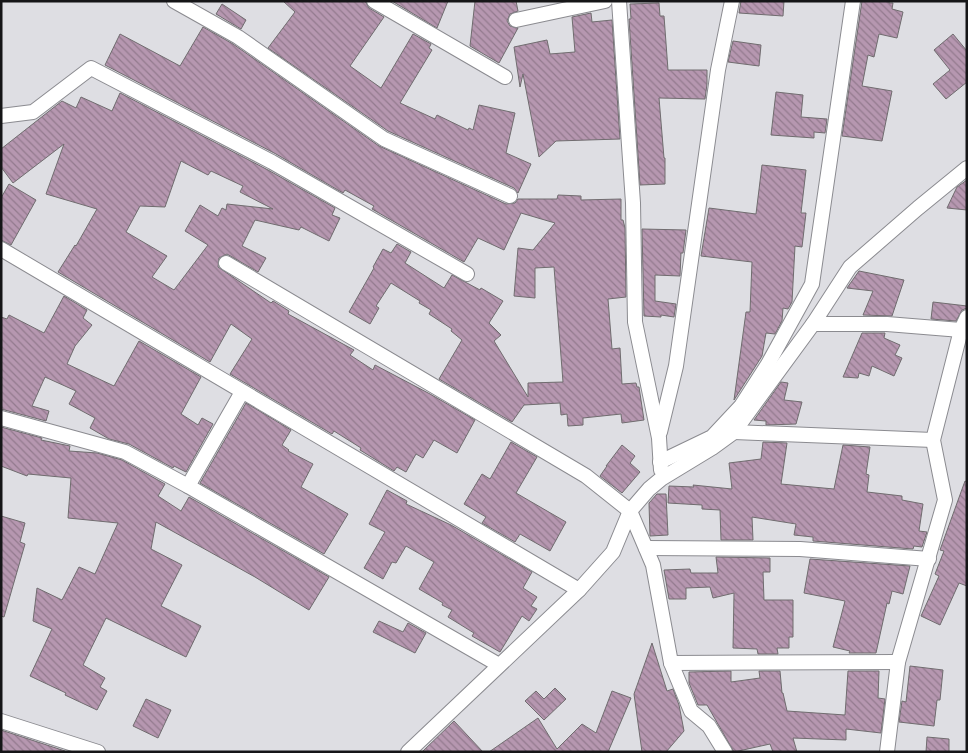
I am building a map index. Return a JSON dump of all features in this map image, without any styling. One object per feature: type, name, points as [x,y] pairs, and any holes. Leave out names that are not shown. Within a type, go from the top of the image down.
[{"type":"street","points":[[174,1],[238,38],[384,139],[510,196]]},
{"type":"street","points":[[374,1],[505,77]]},
{"type":"street","points":[[516,20],[605,1]]},
{"type":"street","points":[[619,1],[633,204],[636,322],[659,438],[662,479]]},
{"type":"street","points":[[659,438],[676,366],[718,70],[732,1]]},
{"type":"street","points":[[660,462],[712,437],[741,406],[768,364],[812,284],[853,1]]},
{"type":"street","points":[[1,116],[33,112],[92,68],[272,162],[467,274]]},
{"type":"street","points":[[408,752],[579,590],[613,552],[630,511],[650,489],[662,479],[734,432],[813,324],[850,267],[967,168]]},
{"type":"street","points":[[1,249],[579,590]]},
{"type":"street","points":[[226,263],[586,476],[630,511],[653,565],[671,663],[691,711],[709,726],[725,752]]},
{"type":"street","points":[[812,284],[835,290]]},
{"type":"street","points":[[886,752],[898,662],[945,500],[933,440],[961,330],[967,317]]},
{"type":"street","points":[[813,324],[887,324],[961,330]]},
{"type":"street","points":[[188,486],[242,392]]},
{"type":"street","points":[[1,418],[125,452],[188,486],[498,665]]},
{"type":"street","points":[[734,432],[933,440]]},
{"type":"street","points":[[646,548],[800,549],[929,559]]},
{"type":"street","points":[[671,663],[898,662]]},
{"type":"street","points":[[1,721],[98,752]]},
{"type":"building","points":[[283,1],[365,1],[369,8],[384,17],[350,66],[381,88],[413,34],[431,44],[429,48],[432,50],[400,103],[435,119],[437,115],[468,130],[469,128],[473,130],[479,105],[515,113],[506,153],[531,164],[518,193],[514,188],[388,131],[268,48],[295,12]]},
{"type":"building","points":[[392,1],[448,1],[437,28]]},
{"type":"building","points":[[475,1],[516,1],[518,11],[510,14],[507,21],[510,26],[518,28],[499,63],[470,46]]},
{"type":"building","points":[[741,1],[784,1],[783,16],[739,13]]},
{"type":"building","points":[[862,1],[889,1],[889,3],[893,3],[892,9],[903,12],[897,38],[879,34],[874,57],[868,55],[862,86],[892,91],[882,141],[842,136]]},
{"type":"building","points":[[659,3],[660,16],[664,16],[668,70],[707,70],[707,84],[705,99],[659,98],[665,158],[665,184],[640,185],[629,19],[631,19],[630,4]]},
{"type":"building","points":[[222,4],[246,20],[241,29],[216,14]]},
{"type":"building","points":[[591,13],[592,22],[612,20],[620,139],[556,141],[539,157],[523,74],[520,87],[514,47],[547,40],[550,54],[575,52],[572,17]]},
{"type":"building","points":[[203,27],[233,44],[379,146],[506,204],[515,203],[518,199],[557,199],[558,195],[581,196],[581,200],[621,199],[621,220],[623,220],[625,228],[626,297],[608,299],[612,349],[620,348],[622,384],[636,383],[637,387],[639,387],[644,420],[622,423],[621,414],[583,418],[583,425],[568,426],[567,414],[561,415],[560,403],[524,405],[512,422],[439,379],[462,340],[451,331],[452,329],[429,314],[431,310],[419,303],[420,301],[391,283],[376,306],[379,308],[370,324],[349,312],[383,249],[391,253],[397,244],[411,252],[405,263],[444,288],[452,275],[480,290],[481,288],[503,301],[489,323],[501,335],[494,341],[528,397],[528,383],[563,382],[554,267],[535,268],[535,298],[514,296],[518,248],[533,250],[555,223],[521,213],[504,250],[478,238],[464,262],[372,209],[374,206],[345,190],[343,193],[276,154],[105,65],[120,34],[180,66]]},
{"type":"building","points":[[953,34],[967,51],[967,82],[946,99],[933,84],[950,70],[934,50]]},
{"type":"building","points":[[733,41],[761,45],[759,66],[728,62]]},
{"type":"building","points":[[776,92],[803,95],[801,117],[827,119],[825,133],[814,132],[814,138],[771,135]]},
{"type":"building","points":[[120,93],[268,170],[335,208],[332,215],[340,218],[329,241],[301,227],[299,230],[255,220],[242,246],[266,258],[258,272],[227,254],[219,258],[218,267],[271,303],[273,301],[289,311],[288,314],[354,350],[350,355],[373,370],[375,365],[475,420],[457,453],[434,440],[423,458],[416,454],[406,472],[397,467],[394,471],[334,431],[332,434],[230,374],[252,339],[231,324],[210,362],[58,272],[76,246],[97,209],[46,194],[64,144],[13,183],[1,167],[1,149],[62,101],[76,108],[81,97],[112,111]],"holes":[[[181,161],[208,175],[211,171],[243,186],[240,192],[273,209],[227,204],[226,210],[222,208],[218,216],[200,205],[185,231],[208,245],[174,290],[152,277],[167,256],[126,232],[140,206],[165,207]]]},
{"type":"building","points":[[762,165],[806,170],[801,213],[806,213],[802,247],[795,246],[792,302],[788,309],[783,308],[782,321],[775,334],[766,333],[762,356],[734,400],[746,312],[750,312],[752,262],[701,256],[709,208],[756,214]]},
{"type":"building","points":[[967,180],[967,210],[947,208],[957,187]]},
{"type":"building","points":[[9,184],[36,200],[11,245],[1,240],[1,198]]},
{"type":"building","points":[[642,229],[686,230],[683,253],[681,253],[680,276],[655,275],[655,301],[676,304],[674,317],[661,315],[661,317],[644,316]]},
{"type":"building","points":[[859,271],[904,280],[892,316],[863,315],[873,291],[847,288]]},
{"type":"building","points":[[64,296],[87,310],[83,318],[92,325],[75,346],[67,364],[114,386],[139,341],[201,377],[181,414],[198,425],[202,418],[213,424],[186,472],[174,466],[173,468],[129,444],[109,439],[90,428],[95,418],[69,404],[76,391],[45,377],[32,406],[49,411],[46,421],[1,409],[1,317],[7,319],[9,315],[44,333]]},
{"type":"building","points":[[933,302],[967,306],[967,308],[962,310],[956,321],[931,319]]},
{"type":"building","points":[[862,333],[885,333],[884,338],[900,345],[895,355],[902,358],[894,376],[872,366],[869,376],[859,373],[858,378],[843,377]]},
{"type":"building","points":[[781,382],[788,383],[784,400],[802,402],[796,424],[766,425],[766,421],[754,420]]},
{"type":"building","points":[[246,403],[291,430],[282,445],[288,451],[313,464],[301,487],[348,514],[324,554],[200,483]]},
{"type":"building","points":[[1,427],[42,438],[41,440],[70,446],[69,451],[97,453],[122,460],[165,484],[158,496],[181,511],[189,497],[329,577],[309,610],[255,577],[156,522],[151,549],[182,565],[161,606],[201,626],[186,657],[106,618],[83,665],[105,678],[100,687],[107,691],[97,710],[30,676],[52,629],[33,621],[37,588],[62,600],[79,567],[95,574],[118,523],[68,518],[71,478],[28,474],[27,476],[1,466]]},
{"type":"building","points":[[511,442],[537,457],[516,493],[566,522],[550,551],[520,534],[515,542],[482,523],[486,517],[464,504],[482,474],[490,479]]},
{"type":"building","points":[[763,442],[787,443],[781,484],[834,489],[843,445],[870,447],[866,474],[869,475],[867,492],[902,496],[902,500],[923,504],[919,531],[927,532],[922,547],[914,546],[913,549],[813,541],[813,537],[794,535],[796,524],[752,517],[753,540],[721,540],[720,510],[702,509],[702,505],[668,503],[669,486],[694,487],[693,485],[732,489],[729,463],[761,459]]},
{"type":"building","points":[[622,445],[635,456],[630,463],[640,472],[622,493],[600,476]]},
{"type":"building","points":[[965,481],[967,482],[967,586],[959,583],[940,625],[921,616],[939,576],[935,574],[944,551],[940,550]]},
{"type":"building","points":[[387,490],[407,501],[406,504],[451,525],[532,572],[523,588],[537,597],[531,606],[537,609],[529,621],[522,616],[500,652],[472,636],[474,633],[448,617],[452,610],[419,589],[434,562],[406,546],[396,563],[392,562],[383,579],[364,568],[385,532],[369,524]]},
{"type":"building","points":[[657,494],[666,494],[668,535],[650,536],[649,503]]},
{"type":"building","points":[[1,516],[25,523],[20,542],[25,544],[4,617],[1,616]]},
{"type":"building","points":[[716,557],[770,558],[770,572],[763,572],[764,600],[793,600],[793,637],[789,637],[789,648],[777,648],[778,654],[758,654],[757,649],[733,648],[734,593],[713,598],[710,587],[686,588],[686,599],[669,599],[664,570],[690,569],[691,573],[718,573]]},
{"type":"building","points":[[810,559],[910,566],[903,594],[892,591],[889,604],[887,603],[876,653],[849,653],[850,651],[833,647],[845,601],[804,593]]},
{"type":"building","points":[[379,621],[403,632],[408,623],[426,633],[415,653],[373,632]]},
{"type":"building","points":[[652,643],[667,691],[673,689],[679,705],[684,731],[666,752],[642,752],[634,694]]},
{"type":"building","points":[[910,666],[943,670],[940,700],[937,700],[934,726],[899,722],[902,701],[906,702]]},
{"type":"building","points":[[731,671],[731,682],[760,678],[759,671],[780,671],[782,693],[787,711],[845,715],[848,671],[879,671],[878,698],[885,699],[881,733],[846,729],[846,740],[793,738],[797,752],[773,752],[770,744],[734,752],[707,705],[698,705],[689,683],[689,672]]},
{"type":"building","points":[[555,688],[566,699],[544,720],[525,701],[536,691],[544,699]]},
{"type":"building","points":[[612,691],[631,698],[608,752],[489,752],[538,718],[557,749],[582,724],[596,733]]},
{"type":"building","points":[[146,699],[171,710],[158,738],[133,726]]},
{"type":"building","points":[[454,721],[483,752],[422,752]]},
{"type":"building","points":[[1,730],[65,751],[65,752],[1,752]]},
{"type":"building","points":[[927,737],[949,739],[949,752],[926,752]]}]
